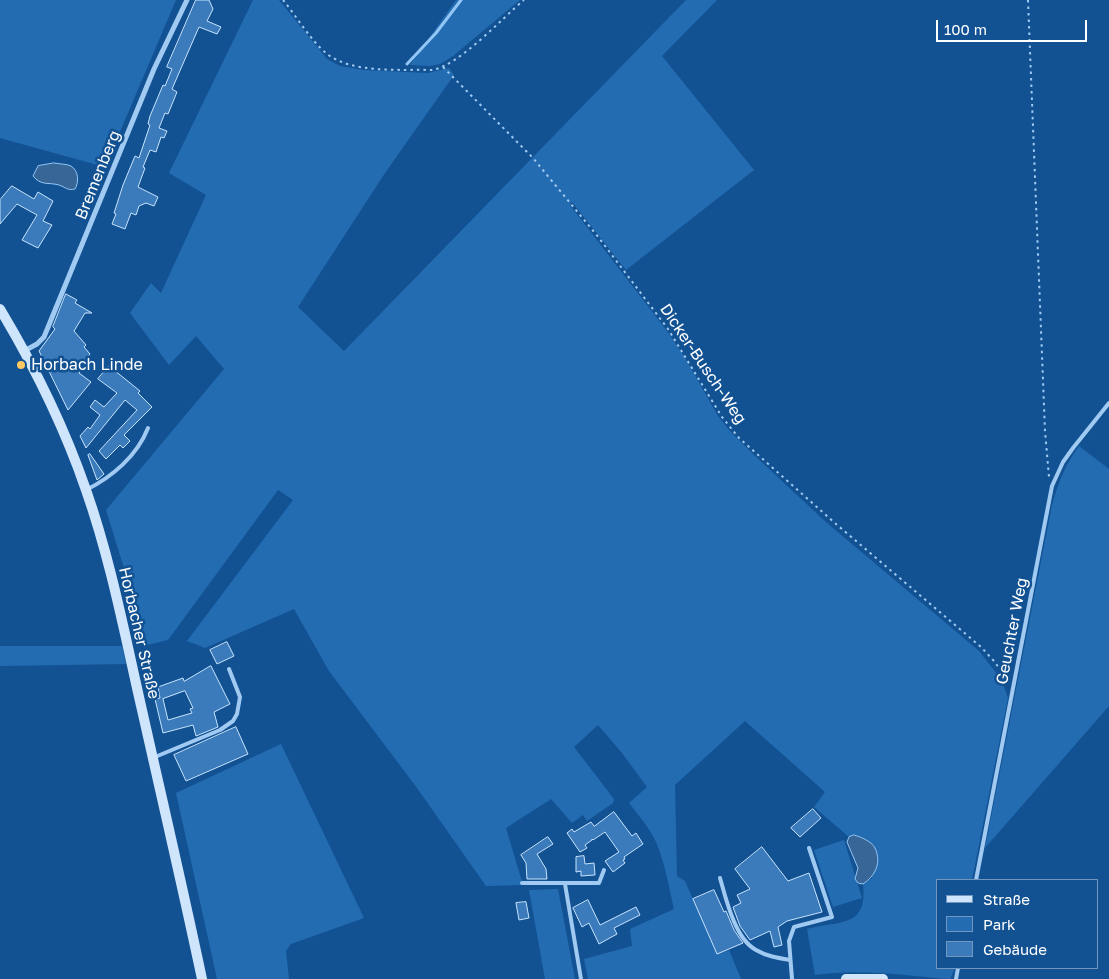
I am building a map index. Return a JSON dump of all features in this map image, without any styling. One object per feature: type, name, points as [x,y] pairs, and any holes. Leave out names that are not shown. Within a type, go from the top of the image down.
[{"type":"main road","name":"Horbacher Straße","points":[[0,309],[24,352],[74,459],[86,490],[110,573],[202,979]]},
{"type":"main road","points":[[846,979],[883,979]]},
{"type":"street","name":"Bremenberg","points":[[24,352],[44,337],[154,69],[188,0]]},
{"type":"lane","name":"Geuchter Weg","points":[[976,879],[1052,486],[1063,462],[1109,402]]},
{"type":"lane","points":[[86,490],[115,473],[142,442],[148,428]]},
{"type":"lane","points":[[153,758],[220,730],[233,720],[238,714],[240,696],[229,669]]},
{"type":"lane","points":[[792,979],[789,941],[794,927],[832,918],[810,848]]},
{"type":"lane","points":[[522,883],[599,883],[604,870]]},
{"type":"lane","points":[[720,878],[738,929],[747,942],[754,950],[772,957],[790,960]]},
{"type":"lane","points":[[565,884],[581,979]]},
{"type":"path","points":[[284,0],[319,46],[341,62],[361,67],[432,70],[443,67],[467,50],[524,0]]},
{"type":"path","points":[[1028,0],[1045,431],[1048,472],[1052,486]]},
{"type":"path","name":"Dicker-Busch-Weg","points":[[443,67],[532,158],[572,204],[668,329],[722,416],[739,438],[981,648],[994,661],[1014,689]]},
{"type":"green space","points":[[0,0],[176,0],[105,167],[0,138]]},
{"type":"green space","points":[[253,0],[279,0],[327,59],[340,66],[363,70],[428,73],[449,68],[454,75],[385,173],[298,307],[344,351],[686,0],[717,0],[662,56],[754,170],[626,270],[572,202],[570,205],[667,331],[684,356],[718,416],[729,430],[827,523],[979,651],[1001,679],[1008,698],[972,879],[936,879],[936,969],[955,969],[950,979],[866,972],[815,975],[807,929],[840,923],[856,916],[861,909],[863,884],[872,878],[854,835],[849,837],[814,807],[825,792],[745,721],[675,785],[677,876],[685,881],[717,954],[729,950],[741,979],[588,979],[584,959],[632,946],[630,929],[674,909],[656,842],[647,826],[629,803],[647,787],[598,725],[574,747],[614,799],[613,803],[587,821],[583,815],[572,823],[551,799],[506,828],[523,885],[486,886],[417,788],[329,671],[294,609],[205,648],[187,641],[293,500],[278,490],[168,640],[143,646],[132,594],[106,510],[224,369],[196,336],[169,365],[130,313],[151,283],[161,293],[206,195],[169,173]]},
{"type":"green space","points":[[456,0],[520,0],[453,56],[440,64],[430,66],[410,65]]},
{"type":"green space","points":[[1079,446],[1109,469],[1109,706],[985,848],[1052,505],[1062,474]]},
{"type":"green space","points":[[0,646],[122,646],[126,664],[0,666]]},
{"type":"green space","points":[[281,744],[364,918],[291,944],[286,951],[289,979],[217,979],[176,793]]},
{"type":"green space","points":[[844,840],[862,898],[833,907],[814,850]]},
{"type":"green space","points":[[558,889],[575,979],[545,979],[529,890]]},
{"type":"shaded area","points":[[54,163],[69,165],[74,168],[78,177],[75,189],[42,182],[33,176],[38,166]]},
{"type":"shaded area","points":[[854,835],[871,843],[875,848],[878,859],[874,873],[863,884],[858,883],[855,879],[858,868],[847,842],[849,837]]},
{"type":"building","points":[[196,0],[209,0],[213,9],[207,21],[221,27],[217,34],[199,27],[172,89],[177,92],[168,114],[165,113],[159,128],[167,131],[164,138],[161,137],[156,152],[150,150],[138,187],[158,197],[154,206],[146,203],[139,206],[136,215],[131,213],[125,229],[112,224],[116,214],[114,213],[135,156],[139,158],[150,125],[148,124],[150,116],[172,69],[167,67]]},
{"type":"building","points":[[12,186],[34,199],[38,192],[53,201],[43,221],[52,225],[38,248],[22,240],[37,215],[17,204],[0,224],[0,200]]},
{"type":"building","points":[[66,294],[77,300],[75,303],[92,313],[85,313],[74,331],[86,345],[84,347],[90,354],[79,368],[81,370],[79,373],[91,382],[68,410],[39,351],[55,329],[53,327]]},
{"type":"building","points":[[109,366],[140,391],[138,393],[152,407],[124,435],[130,441],[123,448],[120,445],[106,459],[99,451],[137,410],[125,400],[86,448],[80,436],[88,427],[90,429],[100,415],[90,407],[95,400],[104,407],[117,393],[98,379]]},
{"type":"building","points":[[90,454],[104,474],[97,480],[88,455]]},
{"type":"building","points":[[227,642],[234,656],[217,664],[210,650]]},
{"type":"building","points":[[211,666],[230,704],[214,712],[218,727],[196,736],[193,725],[163,733],[155,699],[160,698],[158,687],[183,678],[184,681]],"holes":[[[185,691],[193,708],[190,709],[192,713],[168,720],[163,699]]]},
{"type":"building","points":[[236,727],[248,754],[186,781],[174,755]]},
{"type":"building","points":[[813,809],[821,818],[800,837],[791,828]]},
{"type":"building","points":[[614,812],[632,836],[636,833],[643,844],[624,857],[625,863],[613,872],[605,861],[619,852],[605,832],[592,839],[585,845],[587,848],[580,852],[567,833],[572,829],[574,832],[591,822],[594,826]]},
{"type":"building","points":[[548,837],[553,844],[537,854],[546,869],[547,879],[527,879],[526,863],[521,855]]},
{"type":"building","points":[[762,847],[788,881],[809,873],[822,912],[787,921],[778,927],[782,945],[774,947],[770,931],[750,940],[740,926],[733,907],[741,903],[737,895],[750,889],[735,869]]},
{"type":"building","points":[[584,856],[585,864],[594,863],[595,875],[581,876],[581,871],[576,872],[576,857]]},
{"type":"building","points":[[714,890],[724,912],[726,911],[734,930],[743,943],[717,954],[693,899]]},
{"type":"building","points":[[588,900],[600,925],[636,907],[640,915],[614,928],[617,934],[599,944],[589,923],[582,927],[573,908]]},
{"type":"building","points":[[526,902],[529,918],[519,920],[516,903]]},
{"type":"waterway","points":[[407,64],[436,33],[461,0]]},
{"type":"place","name":"Horbach Linde","points":[[21,365]]}]
